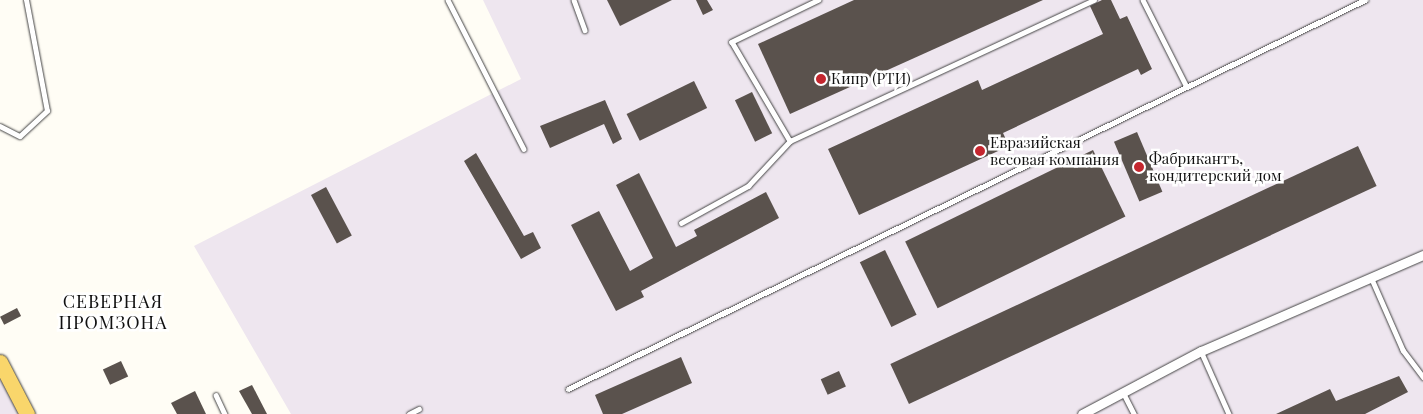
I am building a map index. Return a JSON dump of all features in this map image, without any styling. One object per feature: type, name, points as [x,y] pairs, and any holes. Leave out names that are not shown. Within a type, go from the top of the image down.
[{"type":"main road","points":[[0,362],[27,414]]},
{"type":"street","points":[[1082,414],[1201,351],[1423,255]]},
{"type":"lane","points":[[0,126],[20,136],[47,112],[26,0]]},
{"type":"lane","points":[[448,0],[524,149]]},
{"type":"lane","points":[[574,0],[585,30]]},
{"type":"lane","points":[[790,141],[732,42],[818,0]]},
{"type":"lane","points":[[681,223],[748,186],[790,141],[1094,0]]},
{"type":"lane","points":[[1143,0],[1188,87]]},
{"type":"lane","points":[[568,389],[1365,0]]},
{"type":"lane","points":[[1371,276],[1403,350],[1423,377]]},
{"type":"lane","points":[[1201,351],[1229,414]]},
{"type":"lane","points":[[1123,392],[1134,414]]},
{"type":"lane","points":[[216,395],[225,414]]},
{"type":"lane","points":[[409,414],[419,409]]},
{"type":"shaded area","points":[[483,0],[1423,0],[1423,414],[291,414],[194,246],[521,79]]},
{"type":"shaded area","points":[[0,373],[20,414],[0,414]]},
{"type":"building","points":[[607,0],[672,0],[620,26]]},
{"type":"building","points":[[696,0],[707,0],[713,10],[703,15]]},
{"type":"building","name":"Кипр (РТИ)","points":[[854,0],[1043,0],[790,114],[758,44]]},
{"type":"building","points":[[1102,0],[1111,0],[1120,19],[1127,16],[1152,69],[1141,75],[1138,69],[1003,133],[1009,146],[859,215],[828,149],[978,80],[982,90],[1103,34],[1090,6]]},
{"type":"building","points":[[694,81],[707,108],[640,141],[627,114]]},
{"type":"building","points":[[752,92],[772,133],[755,142],[735,100]]},
{"type":"building","points":[[605,100],[622,139],[613,144],[604,124],[550,148],[540,126]]},
{"type":"building","name":"Фабрикантъ, кондитерский дом","points":[[1137,132],[1162,192],[1139,202],[1114,142]]},
{"type":"building","points":[[1358,146],[1377,186],[909,404],[890,364]]},
{"type":"building","points":[[1093,150],[1125,217],[938,308],[905,242]]},
{"type":"building","points":[[476,153],[524,236],[533,232],[541,248],[521,259],[464,161]]},
{"type":"building","points":[[639,173],[676,247],[697,236],[694,230],[766,192],[779,218],[641,291],[644,297],[616,311],[571,225],[599,211],[630,271],[653,258],[616,185]]},
{"type":"building","points":[[326,187],[352,236],[337,244],[311,195]]},
{"type":"building","points":[[885,250],[917,315],[891,327],[860,262]]},
{"type":"building","points":[[17,308],[21,316],[4,325],[0,317]]},
{"type":"building","points":[[681,357],[692,383],[622,414],[603,414],[595,395]]},
{"type":"building","points":[[121,361],[128,376],[110,385],[103,369]]},
{"type":"building","points":[[839,371],[846,387],[828,395],[821,379]]},
{"type":"building","points":[[1399,376],[1408,392],[1365,414],[1276,414],[1330,389],[1336,401]]},
{"type":"building","points":[[252,385],[267,414],[252,414],[239,391]]},
{"type":"building","points":[[195,391],[206,414],[177,414],[171,403]]},
{"type":"place","name":"Кипр (РТИ)","points":[[821,79]]},
{"type":"place","name":"Евразийская весовая компания","points":[[980,151]]},
{"type":"place","name":"Фабрикантъ, кондитерский дом","points":[[1139,167]]},
{"type":"district","name":"СЕВЕРНАЯ ПРОМЗОНА","points":[[113,312]]}]
